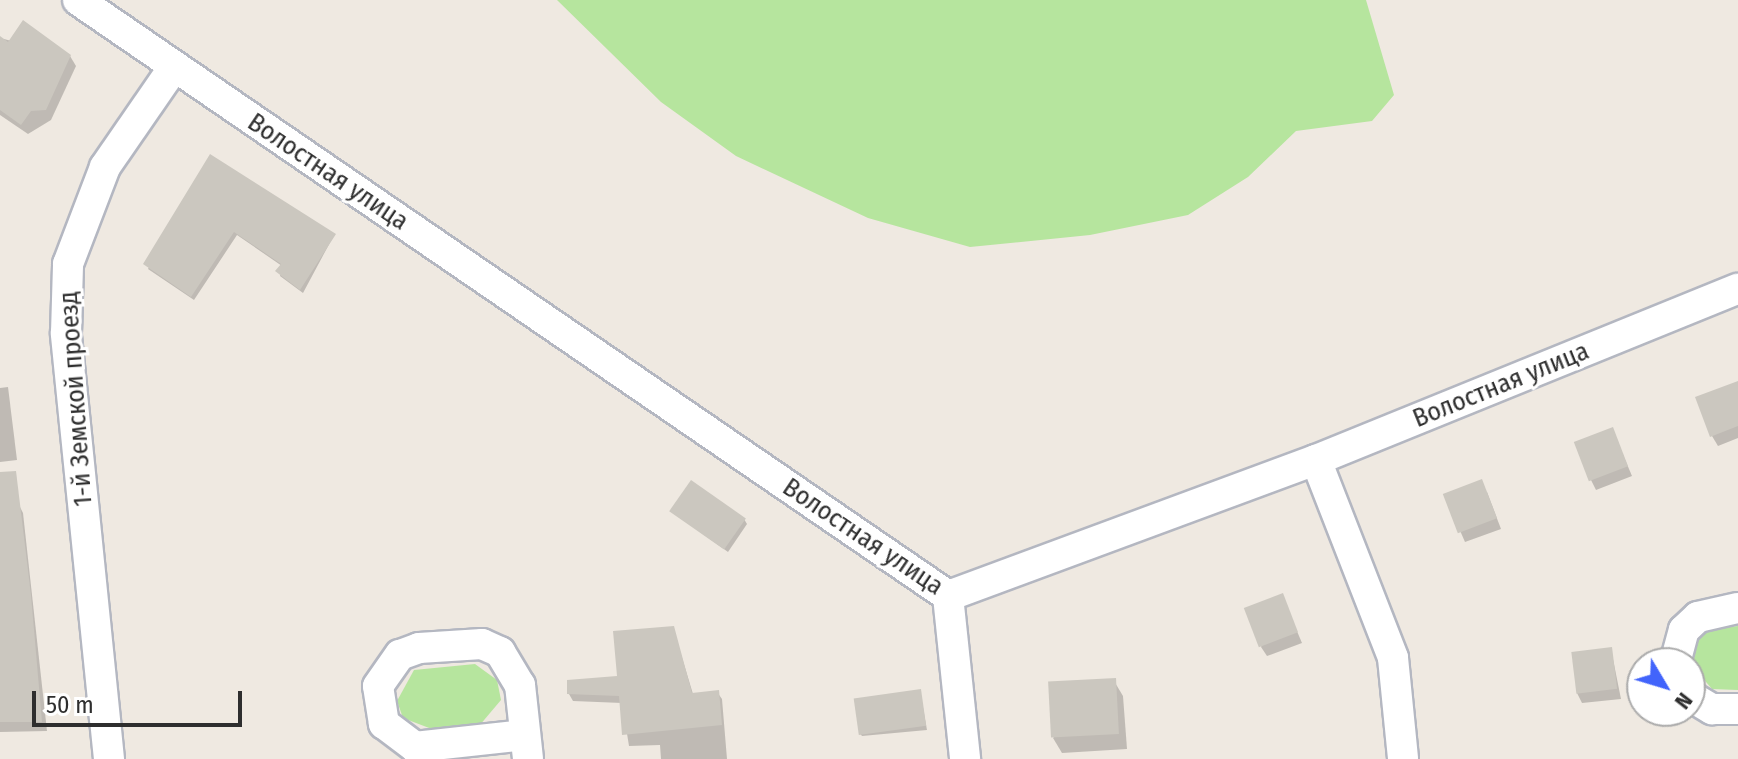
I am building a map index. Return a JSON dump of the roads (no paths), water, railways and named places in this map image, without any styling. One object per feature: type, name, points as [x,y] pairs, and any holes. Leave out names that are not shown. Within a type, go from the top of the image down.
[{"type":"street","name":"Волостная улица","points":[[78,0],[948,596],[1316,460],[1738,289]]},
{"type":"street","name":"1-й Земской проезд","points":[[109,759],[66,333],[68,264],[99,177],[174,67]]},
{"type":"street","points":[[1316,460],[1393,658],[1403,759]]},
{"type":"street","points":[[948,596],[965,759]]},
{"type":"street","points":[[1679,647],[1684,630],[1698,617],[1738,608]]},
{"type":"street","points":[[482,644],[513,666],[527,747],[415,747],[384,724],[378,686],[400,655],[482,644]]},
{"type":"street","points":[[1706,705],[1712,709],[1738,709]]}]
